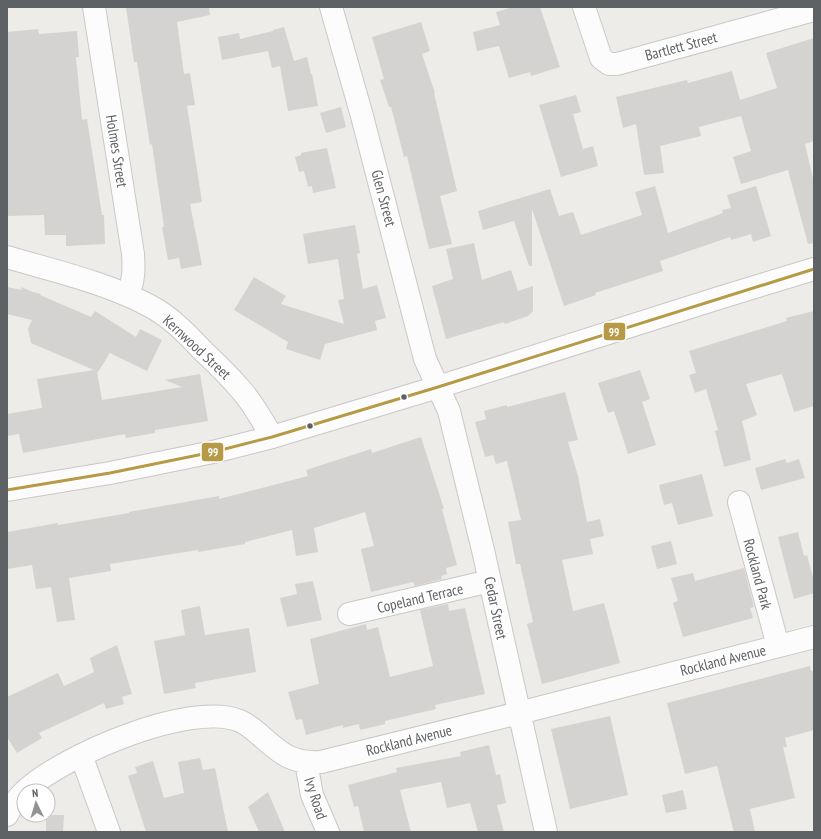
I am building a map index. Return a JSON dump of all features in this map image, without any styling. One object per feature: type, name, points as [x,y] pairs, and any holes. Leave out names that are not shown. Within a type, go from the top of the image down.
[{"type":"street","name":"Holmes Street","points":[[94,7],[133,254],[134,274],[128,295]]},
{"type":"street","name":"Glen Street","points":[[331,7],[362,116],[425,359],[438,387]]},
{"type":"street","name":"Bartlett Street","points":[[584,7],[601,58],[609,64],[616,64],[814,10]]},
{"type":"street","name":"Kernwood Street","points":[[7,257],[86,280],[128,295],[149,305],[167,317],[186,334],[241,390],[260,415],[272,437]]},
{"type":"street","points":[[7,490],[110,473],[213,452],[272,437],[438,387],[708,301],[814,269]]},
{"type":"street","name":"Cedar Street","points":[[438,387],[449,411],[490,581],[546,832]]},
{"type":"street","name":"Rockland Park","points":[[738,502],[778,646]]},
{"type":"street","name":"Copeland Terrace","points":[[349,614],[490,581]]},
{"type":"street","name":"Rockland Avenue","points":[[35,783],[56,768],[109,743],[153,728],[194,717],[212,716],[232,718],[242,722],[280,753],[292,759],[306,762],[328,760],[519,713],[814,637]]},
{"type":"street","points":[[82,756],[109,832]]},
{"type":"street","name":"Ivy Road","points":[[306,762],[312,795],[328,832]]},
{"type":"street","name":"Rockland Avenue","points":[[7,815],[12,804],[16,800]]},
{"type":"building","points":[[126,7],[209,7],[210,15],[177,22],[184,74],[190,73],[195,105],[187,106],[202,202],[190,204],[202,265],[181,269],[179,258],[168,260],[162,227],[164,227],[152,144],[150,145],[137,62],[134,62]]},
{"type":"building","points":[[513,7],[540,7],[560,67],[531,76],[530,72],[509,78],[499,46],[477,51],[473,32],[500,25],[496,12]]},
{"type":"building","points":[[421,22],[430,51],[422,54],[435,93],[457,191],[440,196],[452,244],[429,249],[407,156],[404,157],[391,107],[389,107],[380,80],[384,79],[372,37]]},
{"type":"building","points":[[284,27],[294,61],[307,57],[318,106],[288,111],[280,66],[272,68],[268,51],[222,60],[218,37],[239,33],[240,39]]},
{"type":"building","points":[[38,29],[39,34],[77,31],[79,57],[76,57],[82,120],[87,119],[102,215],[104,215],[105,244],[66,246],[66,235],[45,235],[44,215],[7,216],[7,32]]},
{"type":"building","points":[[814,38],[814,141],[805,144],[814,183],[814,243],[808,244],[788,170],[741,184],[733,157],[751,151],[741,116],[699,127],[701,136],[660,146],[664,173],[644,175],[636,124],[623,128],[616,97],[687,80],[688,83],[732,71],[740,100],[777,88],[766,53]]},
{"type":"building","points":[[576,95],[581,112],[573,114],[583,149],[593,146],[598,166],[561,177],[539,105]]},
{"type":"building","points":[[341,107],[346,127],[326,133],[320,113]]},
{"type":"building","points":[[327,148],[336,188],[313,193],[312,186],[308,187],[304,171],[299,172],[295,157],[301,155],[301,153]]},
{"type":"building","points":[[655,186],[668,233],[723,213],[722,210],[731,208],[727,195],[756,186],[771,236],[753,242],[751,234],[731,240],[730,237],[660,261],[663,271],[595,293],[596,295],[564,306],[532,209],[532,266],[529,266],[514,221],[483,230],[478,211],[550,189],[559,216],[573,212],[581,235],[642,215],[635,192]]},
{"type":"building","points":[[355,225],[360,253],[357,254],[363,289],[377,285],[386,318],[375,321],[377,330],[325,344],[320,360],[286,349],[288,342],[234,310],[254,277],[286,296],[281,304],[344,324],[338,300],[344,299],[338,259],[308,264],[303,234]]},
{"type":"building","points":[[474,243],[482,280],[511,270],[518,291],[533,286],[533,311],[528,316],[505,324],[504,322],[446,339],[432,286],[453,279],[446,249]]},
{"type":"building","points":[[7,287],[22,290],[21,287],[41,294],[40,295],[91,317],[95,311],[136,337],[140,329],[162,340],[147,371],[110,353],[97,372],[102,400],[182,387],[165,380],[200,374],[208,421],[155,430],[155,433],[126,438],[125,434],[23,453],[19,434],[7,436],[7,414],[42,408],[37,379],[94,370],[31,343],[28,329],[32,320],[7,314]]},
{"type":"building","points":[[814,311],[814,406],[794,412],[782,374],[746,384],[757,415],[742,421],[751,460],[724,467],[715,431],[718,430],[706,389],[695,393],[689,375],[696,373],[689,351],[787,321],[786,318]]},
{"type":"building","points":[[640,370],[650,399],[642,402],[656,445],[628,454],[614,411],[608,413],[598,383]]},
{"type":"building","points":[[565,392],[578,440],[568,442],[578,476],[587,522],[600,519],[604,536],[590,539],[593,554],[562,560],[573,611],[604,603],[620,663],[542,684],[527,624],[533,622],[520,564],[516,564],[508,522],[521,520],[507,461],[496,464],[493,455],[485,457],[475,422],[486,419],[484,411],[507,405],[507,407]]},
{"type":"building","points":[[421,437],[444,509],[442,509],[457,565],[446,568],[447,574],[441,576],[442,579],[415,586],[413,582],[371,592],[361,549],[374,546],[365,512],[314,528],[318,552],[296,556],[292,530],[245,542],[245,544],[110,564],[111,571],[69,578],[75,620],[57,622],[51,587],[36,589],[32,565],[7,569],[7,532],[129,513],[219,496],[219,499],[308,476],[306,470],[371,449],[372,453]]},
{"type":"building","points":[[785,459],[787,463],[799,459],[805,478],[761,490],[755,468]]},
{"type":"building","points":[[702,474],[713,516],[678,525],[672,503],[664,505],[659,485]]},
{"type":"building","points":[[798,532],[804,556],[807,555],[814,581],[814,593],[794,599],[778,537]]},
{"type":"building","points":[[671,541],[677,564],[657,569],[651,546]]},
{"type":"building","points":[[744,568],[754,607],[750,608],[753,618],[683,637],[673,603],[678,601],[671,578],[693,573],[695,581]]},
{"type":"building","points":[[313,581],[322,620],[287,627],[280,598],[297,594],[295,584]]},
{"type":"building","points":[[448,604],[449,611],[465,608],[485,694],[435,705],[436,709],[385,721],[385,724],[360,730],[359,724],[343,728],[343,725],[306,735],[302,719],[296,720],[288,692],[319,684],[310,639],[366,624],[367,630],[378,627],[390,677],[433,666],[420,610]]},
{"type":"building","points":[[200,606],[205,635],[249,628],[256,672],[195,683],[196,688],[164,694],[154,641],[185,635],[181,610]]},
{"type":"building","points":[[117,645],[132,694],[122,697],[124,704],[106,709],[104,703],[39,733],[42,738],[17,753],[7,737],[7,697],[58,673],[64,686],[94,672],[90,658]]},
{"type":"building","points":[[810,666],[811,671],[814,671],[814,730],[785,738],[787,747],[783,747],[795,798],[750,809],[755,832],[734,832],[717,766],[685,774],[667,703]]},
{"type":"building","points":[[610,716],[628,795],[570,809],[551,729]]},
{"type":"building","points":[[489,745],[496,775],[500,774],[506,803],[497,805],[504,832],[478,832],[470,803],[447,808],[441,782],[400,790],[411,832],[364,832],[358,806],[354,807],[348,785],[397,772],[396,768],[461,756],[460,752]]},
{"type":"building","points":[[200,758],[203,770],[215,768],[228,832],[146,832],[128,776],[137,773],[135,767],[153,761],[164,798],[184,793],[178,762]]},
{"type":"building","points":[[683,790],[687,809],[666,813],[662,795]]},
{"type":"building","points":[[268,792],[285,832],[259,832],[248,807]]},
{"type":"building","points":[[56,815],[64,815],[63,832],[46,832],[46,823],[56,823]]},
{"type":"transit line","name":"99","points":[[7,490],[110,473],[213,452],[272,437],[438,387],[814,269]]}]
